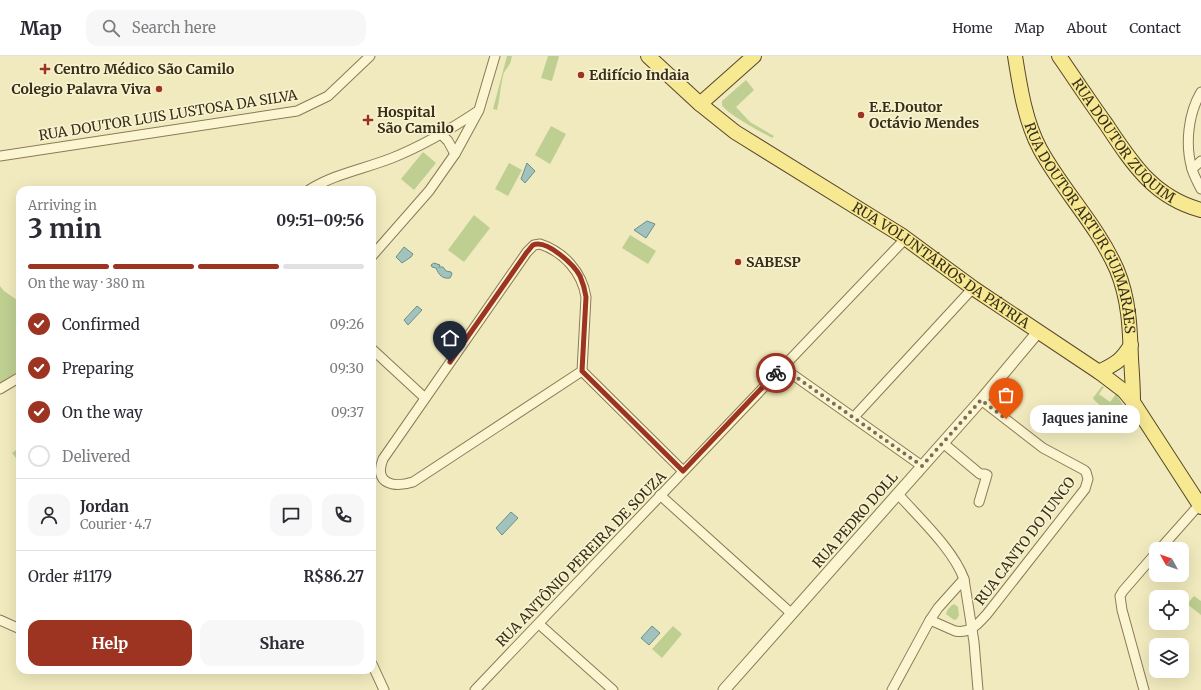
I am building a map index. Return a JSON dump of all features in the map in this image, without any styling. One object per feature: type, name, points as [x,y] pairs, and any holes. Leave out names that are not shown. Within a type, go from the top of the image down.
[{"type":"main road","name":"RUA VOLUNTÁRIOS DA PÁTRIA","points":[[648,56],[700,104],[735,132],[906,238],[973,288],[1099,372],[1124,391],[1133,402],[1200,506]]},
{"type":"main road","points":[[700,104],[754,56]]},
{"type":"main road","name":"RUA DOUTOR ARTUR GUIMARÃES","points":[[1015,56],[1023,100],[1039,148],[1050,167],[1103,245],[1117,270],[1127,303],[1129,318],[1133,402]]},
{"type":"main road","name":"RUA DOUTOR ZUQUIM","points":[[1059,56],[1136,167],[1158,190],[1176,201],[1196,209]]},
{"type":"main road","points":[[1196,209],[1201,217]]},
{"type":"main road","points":[[1099,372],[1117,363],[1125,355],[1130,345]]},
{"type":"street","name":"RUA DOUTOR LUIS LUSTOSA DA SILVA","points":[[0,156],[297,111],[328,96],[370,56]]},
{"type":"street","points":[[376,251],[429,190],[455,154],[479,110],[495,56]]},
{"type":"street","points":[[1201,92],[1192,116],[1188,138],[1192,170],[1201,189]]},
{"type":"street","points":[[315,186],[351,171],[374,165],[402,154],[441,134],[479,110]]},
{"type":"street","points":[[441,134],[448,141],[455,154]]},
{"type":"street","points":[[1192,170],[1201,161]]},
{"type":"street","name":"RUA ANTÔNIO PEREIRA DE SOUZA","points":[[475,690],[906,238]]},
{"type":"street","points":[[582,371],[413,482],[392,485],[382,478],[380,471],[383,459],[527,252],[534,245],[540,244],[547,246],[575,268],[584,286],[586,297],[582,371],[683,471]]},
{"type":"street","points":[[854,417],[973,288]]},
{"type":"street","name":"RUA PEDRO DOLL","points":[[724,690],[981,400],[1038,332]]},
{"type":"street","points":[[376,353],[425,398]]},
{"type":"street","points":[[782,367],[922,466]]},
{"type":"street","points":[[0,389],[16,379]]},
{"type":"street","name":"RUA CANTO DO JUNCO","points":[[972,630],[987,614],[1072,506],[1085,489],[1088,479],[1084,470],[1043,448],[981,400]]},
{"type":"street","points":[[943,443],[980,474],[985,474],[987,476],[979,502]]},
{"type":"street","points":[[898,494],[958,564],[964,579],[974,642],[978,690]]},
{"type":"street","points":[[660,495],[792,614]]},
{"type":"street","points":[[1167,542],[1200,506]]},
{"type":"street","points":[[1144,690],[1122,610],[1120,596],[1149,561]]},
{"type":"street","points":[[892,690],[930,620],[938,608],[964,579]]},
{"type":"street","points":[[930,620],[955,632],[972,630]]},
{"type":"street","points":[[1,623],[16,628]]},
{"type":"street","points":[[539,624],[613,690]]},
{"type":"street","points":[[376,673],[384,690]]},
{"type":"green space","points":[[507,56],[512,56],[510,63],[503,74],[497,110],[493,109]]},
{"type":"green space","points":[[548,56],[559,56],[552,81],[541,78]]},
{"type":"green space","points":[[746,80],[754,90],[736,107],[750,122],[774,136],[772,138],[737,118],[722,105],[722,101]]},
{"type":"green space","points":[[551,126],[566,134],[550,164],[535,155]]},
{"type":"green space","points":[[423,152],[436,163],[414,190],[401,179]]},
{"type":"green space","points":[[509,163],[522,170],[508,196],[495,189]]},
{"type":"green space","points":[[474,215],[490,228],[464,262],[448,250]]},
{"type":"green space","points":[[630,235],[656,251],[648,264],[622,248]]},
{"type":"green space","points":[[0,286],[4,291],[16,299],[16,373],[0,383]]},
{"type":"green space","points":[[1102,386],[1104,387],[1099,394],[1110,402],[1116,394],[1137,427],[1130,431],[1095,401],[1093,398]]},
{"type":"green space","points":[[16,450],[16,458],[12,453]]},
{"type":"green space","points":[[1194,596],[1201,601],[1201,615],[1189,606],[1189,602]]},
{"type":"green space","points":[[954,604],[958,607],[959,615],[957,619],[954,620],[946,614],[949,608]]},
{"type":"green space","points":[[673,626],[682,634],[662,658],[652,649]]},
{"type":"water","points":[[527,163],[535,171],[525,183],[521,179]]},
{"type":"water","points":[[647,221],[655,224],[646,238],[634,230]]},
{"type":"water","points":[[404,247],[413,254],[402,263],[396,257]]},
{"type":"water","points":[[434,263],[440,265],[439,267],[443,267],[446,271],[451,272],[452,274],[450,278],[441,276],[436,268],[432,267],[431,265]]},
{"type":"water","points":[[417,306],[422,310],[408,325],[404,320]]},
{"type":"water","points":[[1063,416],[1070,423],[1062,432],[1054,426]]},
{"type":"water","points":[[511,512],[518,518],[502,535],[496,528]]},
{"type":"water","points":[[652,626],[660,633],[649,645],[641,638]]},
{"type":"way so far","points":[[776,373],[782,367],[922,466],[981,400],[1006,419]]},
{"type":"place","name":"Centro Médico São Camilo","points":[[45,69]]},
{"type":"place","name":"Edifício Indaia","points":[[581,75]]},
{"type":"place","name":"Colegio Palavra Viva","points":[[159,89]]},
{"type":"place","name":"E.E.Doutor Octávio Mendes","points":[[861,115]]},
{"type":"place","name":"Hospital São Camilo","points":[[368,120]]},
{"type":"place","name":"SABESP","points":[[738,262]]},
{"type":"place","name":"Jaques janine","points":[[1006,419]]},
{"type":"route","points":[[450,362],[530,248],[534,245],[540,244],[547,246],[556,252],[575,268],[584,286],[586,297],[582,371],[683,471],[776,373]]}]
